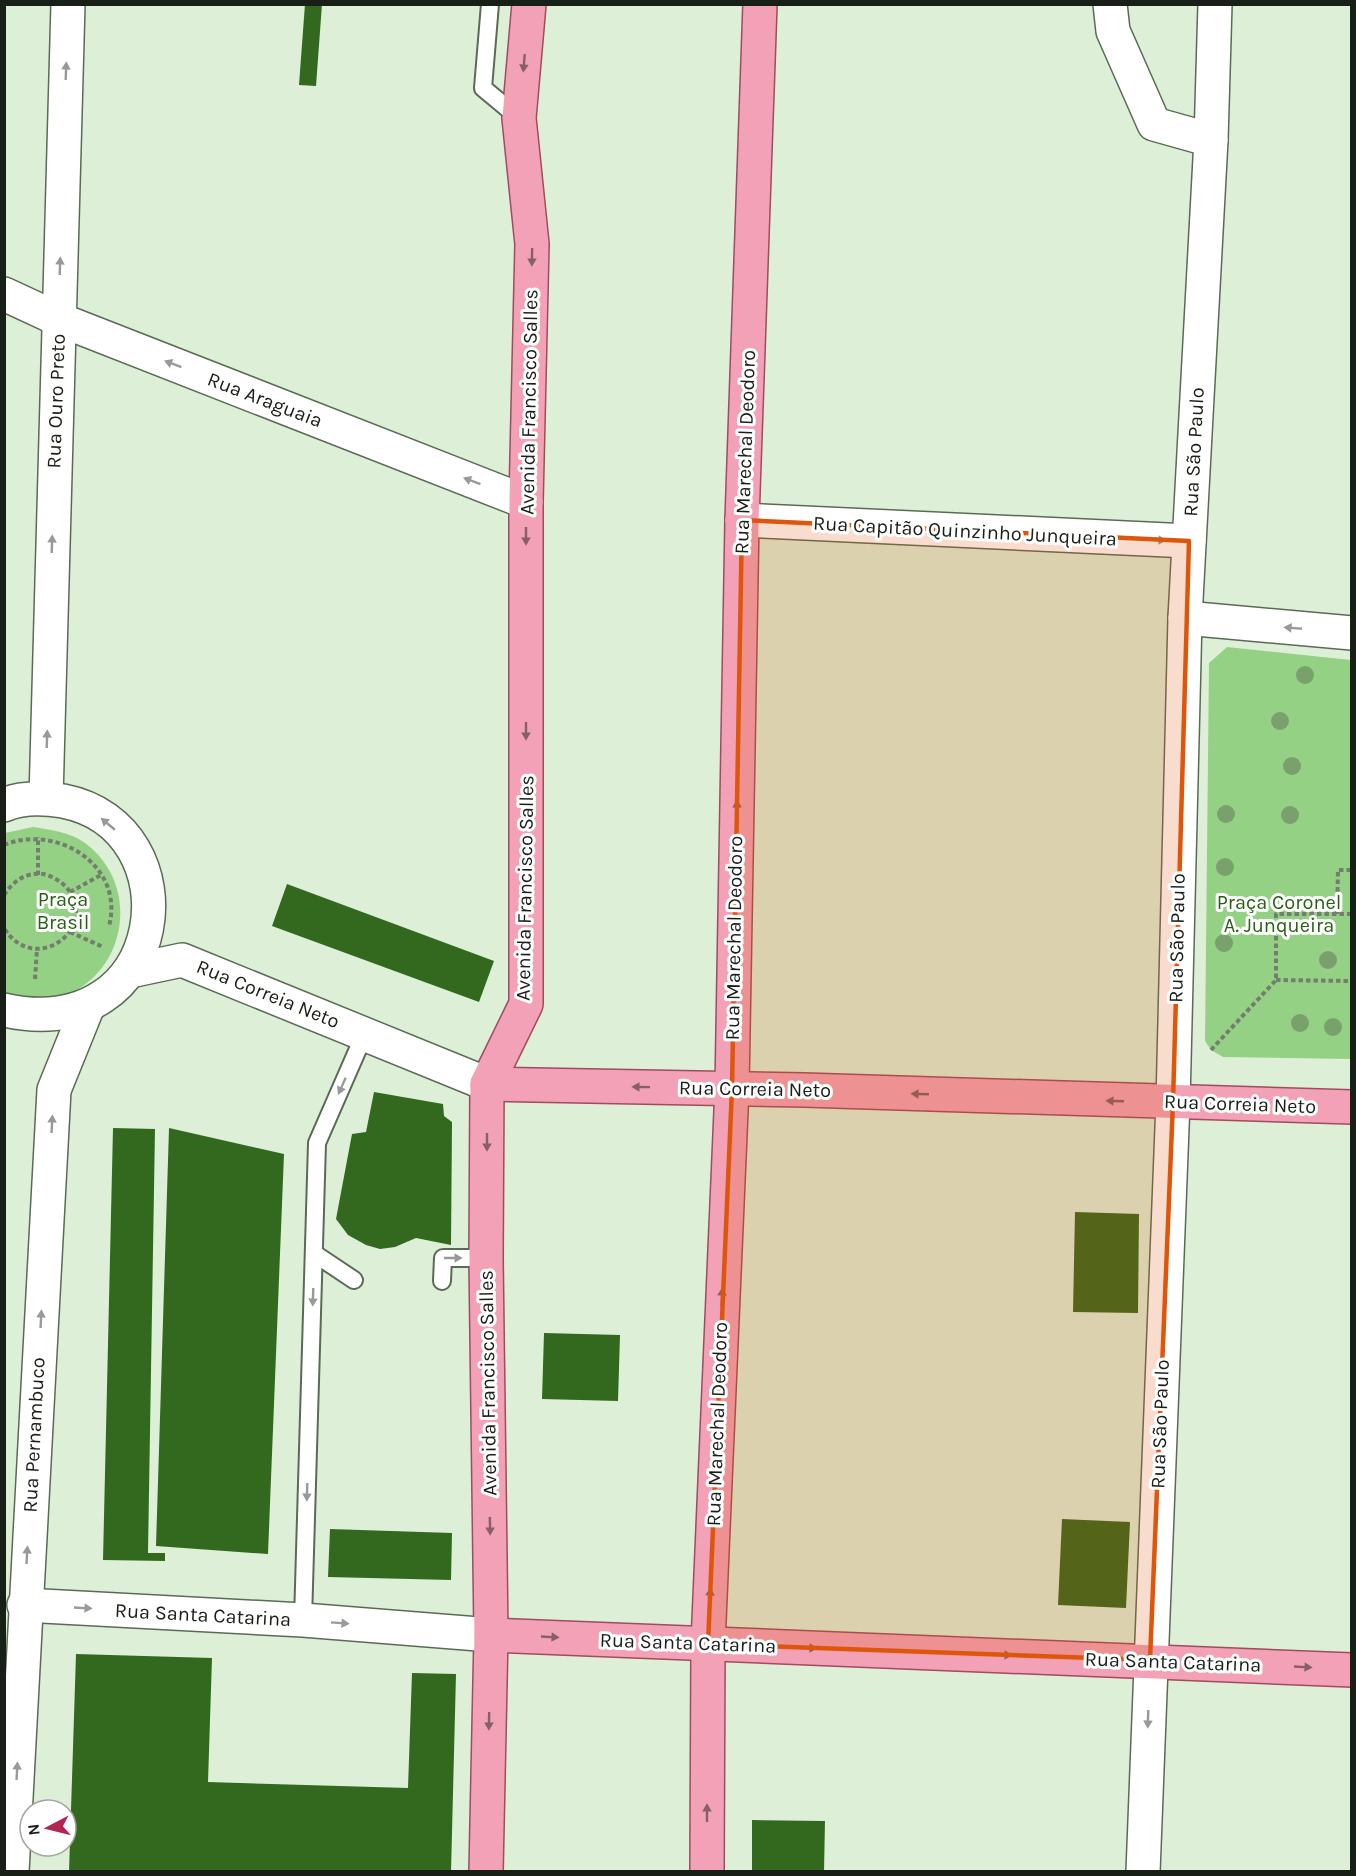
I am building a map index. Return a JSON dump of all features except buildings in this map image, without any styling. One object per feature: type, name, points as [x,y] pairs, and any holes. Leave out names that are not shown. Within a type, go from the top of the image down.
[{"type":"main road","name":"Avenida Francisco Salles","points":[[486,1872],[491,1635],[486,1258],[487,1084],[526,1004],[526,502],[532,244],[519,118],[529,4]]},
{"type":"main road","name":"Rua Marechal Deodoro","points":[[707,1872],[708,1644],[732,1088],[742,520],[760,4]]},
{"type":"main road","name":"Rua Correia Neto","points":[[487,1084],[732,1088],[1352,1107]]},
{"type":"main road","name":"Rua Santa Catarina","points":[[491,1635],[1352,1670]]},
{"type":"street","name":"Rua Ouro Preto","points":[[46,798],[68,4]]},
{"type":"street","points":[[1110,4],[1113,31],[1154,124],[1211,140]]},
{"type":"street","name":"Rua São Paulo","points":[[1143,1872],[1173,1102],[1185,618],[1211,140],[1215,4]]},
{"type":"street","name":"Rua Araguaia","points":[[4,294],[58,319],[526,502]]},
{"type":"street","name":"Rua Capitão Quinzinho Junqueira","points":[[742,520],[1189,541]]},
{"type":"street","points":[[1185,618],[1352,633]]},
{"type":"street","points":[[4,805],[46,798],[77,804],[105,819],[128,841],[143,870],[150,901],[146,933],[130,971],[111,991],[88,1006],[61,1015],[32,1016],[4,1010]]},
{"type":"street","name":"Rua Correia Neto","points":[[150,901],[182,960]]},
{"type":"street","name":"Rua Correia Neto","points":[[130,971],[182,960],[487,1084]]},
{"type":"street","name":"Rua Pernambuco","points":[[12,1872],[24,1605],[54,1090],[88,1006]]},
{"type":"street","name":"Rua Santa Catarina","points":[[24,1605],[303,1620],[491,1635]]},
{"type":"lane","points":[[490,4],[483,88],[519,118]]},
{"type":"lane","points":[[303,1620],[317,1143],[365,1033]]},
{"type":"lane","points":[[315,1254],[354,1280]]},
{"type":"lane","points":[[442,1281],[443,1258],[486,1258]]},
{"type":"path","points":[[38,837],[38,874]]},
{"type":"path","points":[[4,845],[18,839],[38,837],[63,842],[85,855],[101,875],[110,898],[111,922],[108,931]]},
{"type":"path","points":[[1337,914],[1338,870],[1352,870]]},
{"type":"path","points":[[4,895],[20,878],[38,874],[55,878],[70,892],[75,907],[75,920],[70,932],[50,948],[24,947],[13,940],[5,930]]},
{"type":"path","points":[[70,892],[101,875]]},
{"type":"path","points":[[1211,1050],[1276,980],[1276,914],[1352,914]]},
{"type":"path","points":[[70,932],[103,947]]},
{"type":"path","points":[[97,956],[105,939]]},
{"type":"path","points":[[34,988],[37,949]]},
{"type":"path","points":[[1276,980],[1352,981]]},
{"type":"highlighted area","points":[[742,520],[1189,541],[1173,1102],[1150,1660],[708,1644],[732,1088]]},
{"type":"green space","name":"Praça Coronel A. Junqueira","points":[[1227,647],[1351,660],[1351,1059],[1223,1057],[1211,1050],[1205,1041],[1209,663]]},
{"type":"green space","name":"Praça Brasil","points":[[33,827],[67,834],[85,843],[104,862],[115,883],[120,907],[119,930],[111,953],[98,973],[79,989],[49,1000],[5,995],[5,833]]}]
